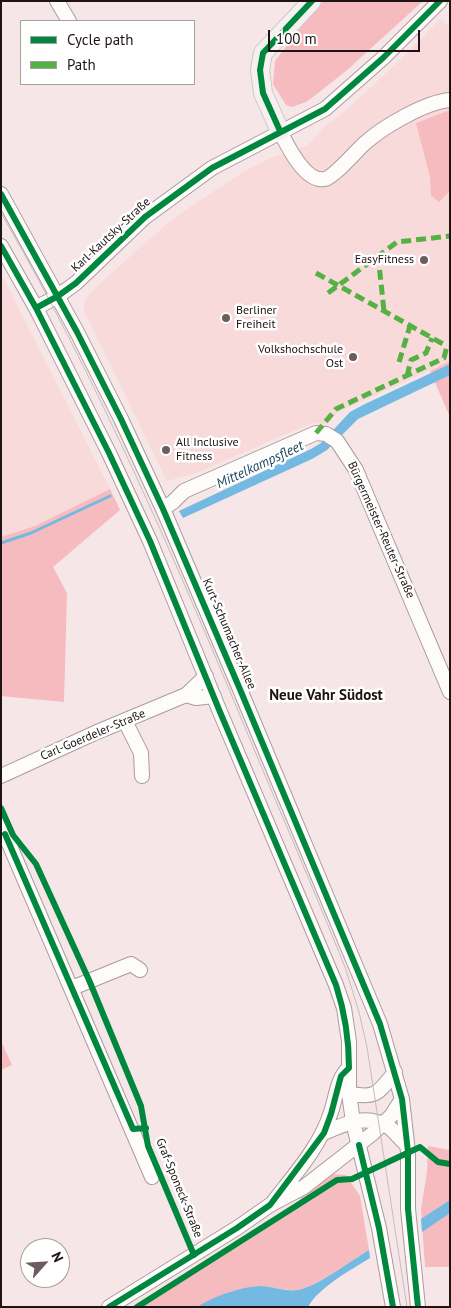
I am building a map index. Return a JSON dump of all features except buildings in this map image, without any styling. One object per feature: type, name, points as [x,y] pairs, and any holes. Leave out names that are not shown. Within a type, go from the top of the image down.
[{"type":"main road","points":[[280,131],[263,93],[260,70],[263,52],[312,1]]},
{"type":"street","points":[[57,1],[68,20]]},
{"type":"street","name":"Karl-Kautsky-Straße","points":[[36,308],[76,283],[146,217],[175,193],[223,161],[324,109],[383,58],[440,1]]},
{"type":"street","points":[[280,131],[305,171],[315,178],[324,179],[332,176],[366,142],[388,126],[421,109],[450,100]]},
{"type":"street","name":"Kurt-Schumacher-Allee","points":[[1,194],[58,296],[121,419],[163,509],[380,1024],[396,1072],[402,1098],[407,1144],[408,1209],[418,1307]]},
{"type":"street","points":[[1,246],[36,308],[91,421],[109,453],[146,532],[336,985],[344,1008],[349,1041],[349,1093],[353,1122],[379,1228],[392,1307]]},
{"type":"street","name":"Bürgermeister-Reuter-Straße","points":[[163,509],[184,491],[316,433],[332,438],[356,470],[450,692]]},
{"type":"street","name":"Bürgermeister-Reuter-Straße","points":[[156,494],[170,490],[184,491]]},
{"type":"street","name":"Carl-Goerdeler-Straße","points":[[1,776],[186,695],[206,676]]},
{"type":"street","name":"Carl-Goerdeler-Straße","points":[[186,695],[196,698],[214,696]]},
{"type":"street","points":[[125,721],[141,753],[142,776]]},
{"type":"street","name":"Graf-Sponeck-Straße","points":[[1,825],[152,1177]]},
{"type":"street","points":[[72,988],[131,964],[140,970]]},
{"type":"street","points":[[270,1205],[324,1133],[341,1076],[349,1068]]},
{"type":"street","points":[[349,1093],[362,1096],[375,1094],[380,1091],[396,1072]]},
{"type":"street","points":[[109,1307],[237,1228],[270,1205],[304,1187],[383,1124],[391,1116],[402,1098]]},
{"type":"street","points":[[324,1133],[338,1126],[372,1120],[383,1124],[407,1144]]},
{"type":"shaded area","points":[[321,1],[423,1],[346,71],[306,102],[292,107],[286,105],[273,84],[275,61]]},
{"type":"shaded area","points":[[441,19],[450,27],[450,361],[337,413],[328,424],[317,423],[307,425],[194,474],[167,481],[84,311],[84,302],[91,292],[145,243],[194,204],[245,171],[270,158],[306,146],[323,128],[345,111],[396,64]]},
{"type":"shaded area","points":[[450,110],[450,191],[439,202],[431,195],[430,177],[416,123]]},
{"type":"shaded area","points":[[4,279],[110,489],[35,526],[1,537],[1,280]]},
{"type":"shaded area","points":[[450,361],[450,417],[430,371]]},
{"type":"shaded area","points":[[110,489],[120,510],[53,567],[67,593],[64,702],[1,696],[1,537],[35,526]]},
{"type":"shaded area","points":[[1,1041],[12,1065],[1,1070]]},
{"type":"shaded area","points":[[428,1146],[450,1150],[450,1267],[425,1267],[421,1209],[427,1172]]},
{"type":"shaded area","points":[[332,1174],[346,1175],[360,1196],[369,1250],[330,1275],[304,1289],[296,1291],[259,1286],[229,1292],[197,1307],[136,1307],[307,1201],[298,1198]]},
{"type":"water","points":[[450,364],[450,375],[358,419],[327,450],[312,459],[183,518],[179,511],[311,449],[321,443],[350,412]]},
{"type":"water","points":[[450,1200],[450,1213],[422,1232],[421,1219]]},
{"type":"water","points":[[369,1250],[370,1258],[327,1286],[308,1307],[197,1307],[211,1299],[244,1288],[260,1286],[298,1290],[306,1288],[324,1279]]},
{"type":"waterway","name":"Mittelkampsfleet","points":[[1,543],[31,533],[110,496]]},
{"type":"tram line","points":[[1,213],[67,335],[157,522],[345,967],[359,1012],[367,1047],[407,1307]]},
{"type":"marked path","points":[[328,293],[397,242],[450,236]]},
{"type":"marked path","points":[[378,255],[384,311]]},
{"type":"marked path","points":[[316,273],[443,344]]},
{"type":"marked path","points":[[399,362],[410,326]]},
{"type":"marked path","points":[[407,376],[411,360],[426,353],[432,338]]},
{"type":"marked path","points":[[316,433],[336,409],[444,358],[447,346],[450,346]]},
{"type":"cycle path","points":[[280,131],[263,93],[260,70],[263,53],[312,1]]},
{"type":"cycle path","points":[[36,308],[76,283],[145,217],[212,168],[325,109],[383,58],[440,1]]},
{"type":"cycle path","points":[[1,194],[77,332],[121,419],[163,509],[380,1024],[402,1099],[408,1152],[408,1209],[418,1307]]},
{"type":"cycle path","points":[[1,246],[36,308],[109,453],[150,541],[220,712],[336,985],[347,1036],[349,1068],[341,1076],[324,1133],[270,1205],[237,1228],[109,1307]]},
{"type":"cycle path","points":[[1,808],[13,835],[36,864],[89,980],[141,1106],[148,1146],[194,1255]]},
{"type":"cycle path","points":[[5,834],[133,1129],[146,1128]]},
{"type":"cycle path","points":[[359,1145],[379,1228],[393,1307]]},
{"type":"cycle path","points":[[137,1307],[337,1180],[352,1179],[420,1147],[438,1162],[450,1164]]},
{"type":"place","name":"EasyFitness","points":[[424,260]]},
{"type":"place","name":"Berliner Freiheit","points":[[226,318]]},
{"type":"place","name":"Volkshochschule Ost","points":[[353,357]]},
{"type":"place","name":"All Inclusive Fitness","points":[[166,450]]},
{"type":"district","name":"Neue Vahr Südost","points":[[326,696]]}]
